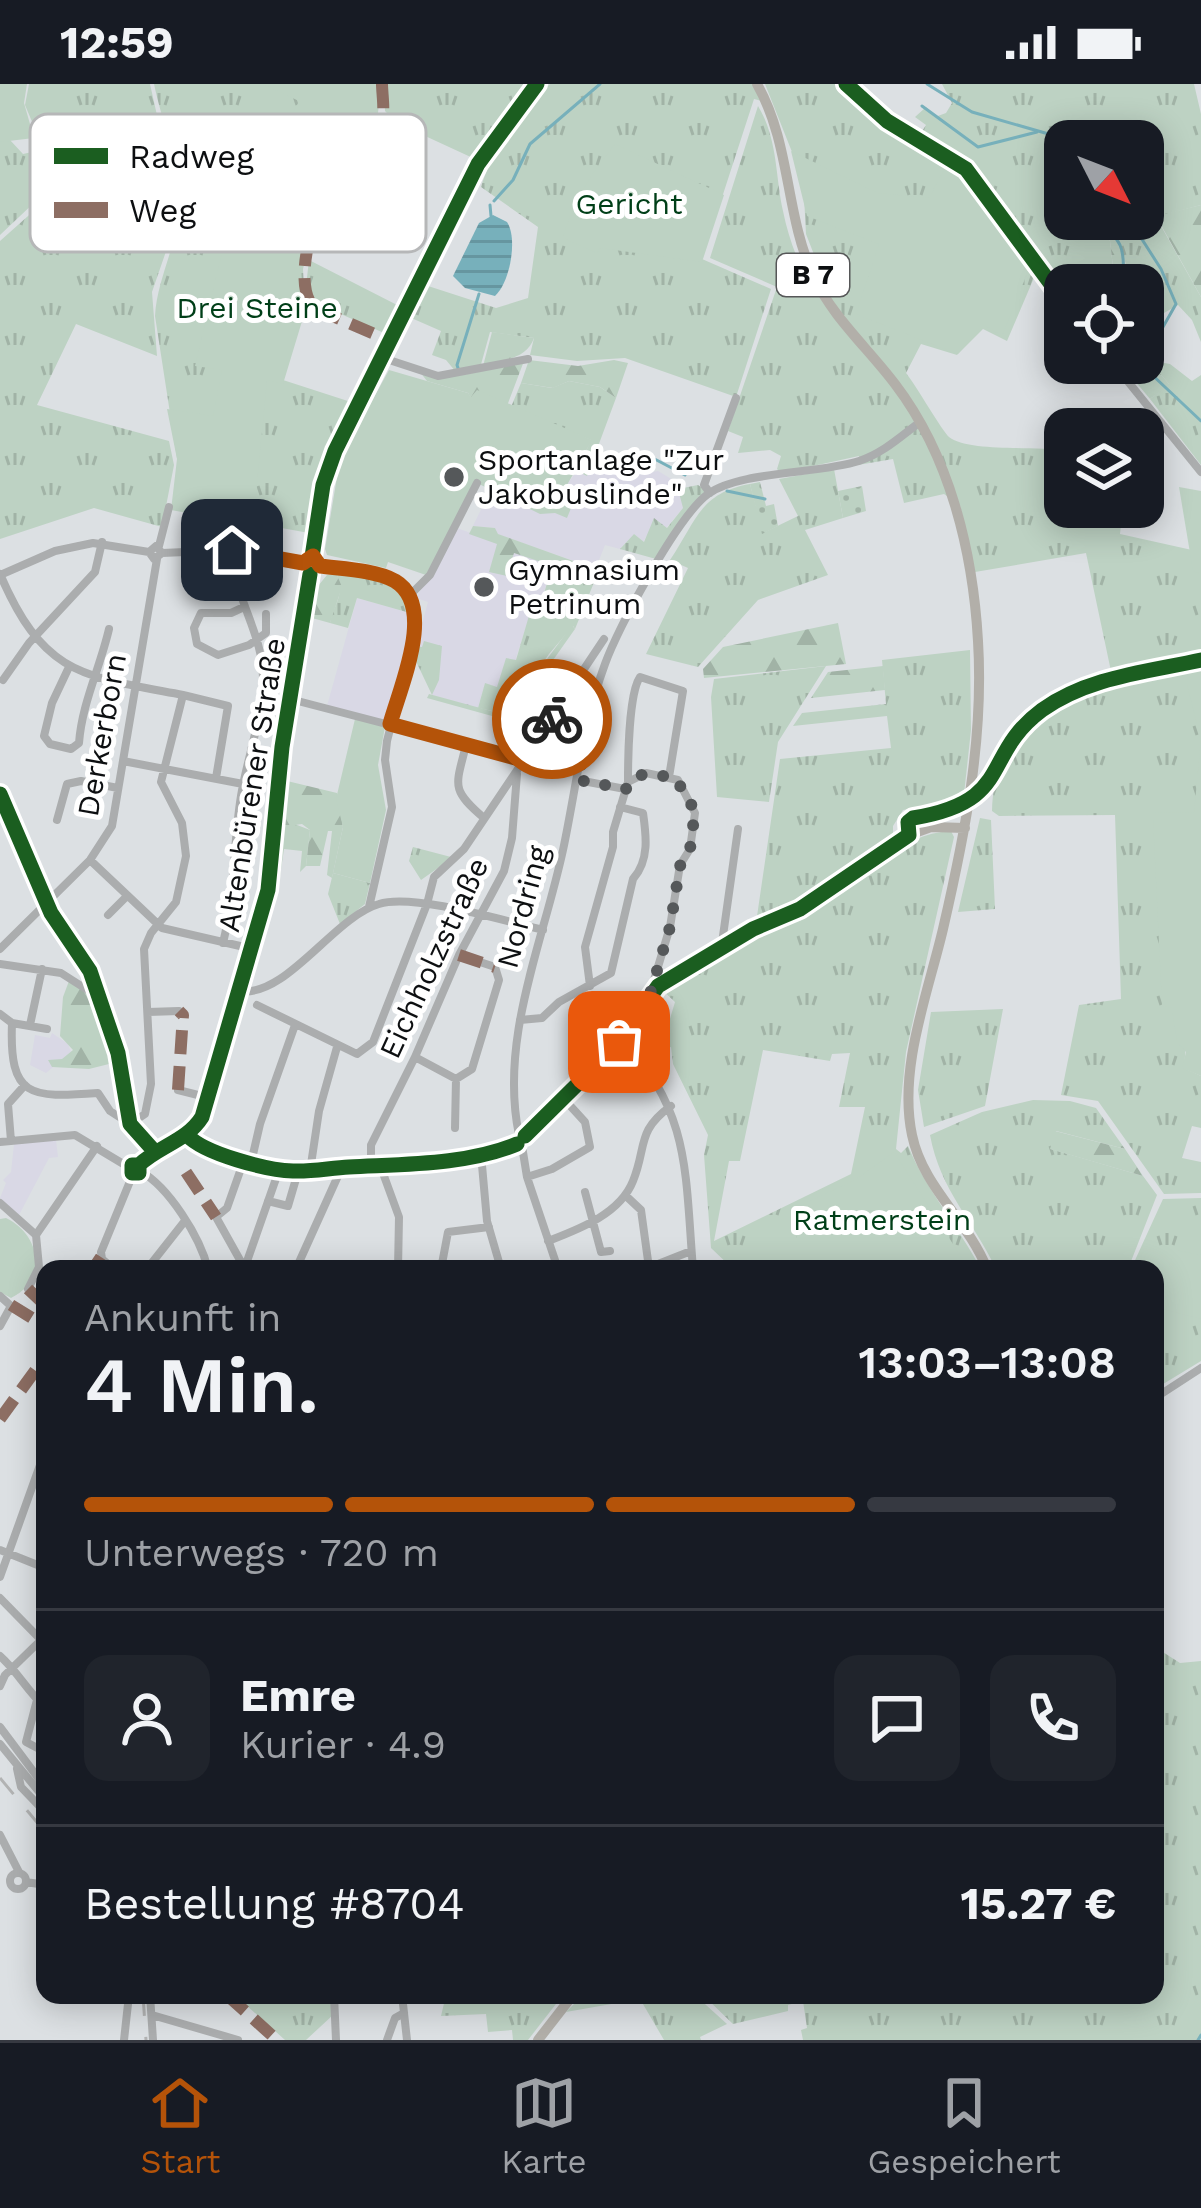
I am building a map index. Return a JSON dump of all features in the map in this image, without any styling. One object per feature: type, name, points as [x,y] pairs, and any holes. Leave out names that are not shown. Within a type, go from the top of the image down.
[{"type":"main road","name":"B 7","points":[[757,84],[778,130],[800,240],[812,273],[832,308],[893,381],[920,422],[937,456],[965,544],[975,609],[979,706],[971,790],[909,1090],[912,1136],[927,1178],[982,1260]]},
{"type":"main road","points":[[909,835],[931,827],[965,828]]},
{"type":"main road","points":[[538,2040],[565,2004]]},
{"type":"street","points":[[369,907],[392,807],[385,760],[390,724],[416,627],[410,596],[387,578],[320,566],[313,556],[326,474],[478,164],[537,84]]},
{"type":"street","points":[[846,84],[886,121],[965,169],[1044,275]]},
{"type":"street","points":[[383,358],[438,376],[528,359]]},
{"type":"street","points":[[1130,384],[1201,472]]},
{"type":"street","points":[[736,398],[704,485],[710,493],[866,458],[920,422]]},
{"type":"street","points":[[410,596],[430,575],[477,483]]},
{"type":"street","name":"Nordring","points":[[555,1260],[527,1177],[514,1093],[520,1019],[611,646],[634,601],[710,493]]},
{"type":"street","name":"Derkerborn","points":[[0,949],[90,860],[112,826],[157,553],[170,507]]},
{"type":"street","points":[[223,943],[243,784],[262,687],[258,640],[235,583],[232,550],[239,526],[255,528]]},
{"type":"street","points":[[216,778],[229,707],[97,678],[69,667],[33,638],[0,575],[55,550],[102,542],[157,553],[232,550],[303,563],[313,556]]},
{"type":"street","points":[[4,680],[33,638],[92,576],[102,542]]},
{"type":"street","points":[[303,563],[310,574],[320,566]]},
{"type":"street","name":"Altenbürener Straße","points":[[187,1135],[209,1098],[268,890],[310,574]]},
{"type":"street","points":[[244,607],[231,613],[201,613],[194,628],[196,641],[218,656],[258,640],[268,629],[266,614]]},
{"type":"street","points":[[69,667],[46,725],[45,740],[71,749],[78,744],[82,714],[109,629]]},
{"type":"street","points":[[257,1005],[337,1047],[365,1052],[373,1042],[436,874],[459,855],[510,786],[521,762],[604,639]]},
{"type":"street","points":[[651,991],[753,929],[809,904],[909,835],[913,818],[948,812],[977,796],[1022,730],[1061,698],[1113,678],[1201,661]]},
{"type":"street","points":[[590,986],[585,947],[627,786],[627,737],[640,676],[683,691],[669,777]]},
{"type":"street","points":[[563,702],[577,692],[596,693]]},
{"type":"street","points":[[130,1124],[145,1114],[151,1095],[144,950],[179,894],[187,848],[182,823],[163,791],[164,768],[183,695]]},
{"type":"street","points":[[290,699],[521,762]]},
{"type":"street","points":[[466,745],[457,788],[462,799],[484,818]]},
{"type":"street","points":[[123,761],[243,784]]},
{"type":"street","points":[[104,1260],[101,1257],[136,1169],[155,1152],[187,1135],[196,1143],[279,1170],[375,1165],[481,1154],[521,1140],[564,1099],[622,1038],[651,991],[670,927],[680,866],[690,849],[695,813],[680,783],[669,777],[646,773],[627,786],[578,780]]},
{"type":"street","points":[[57,820],[67,784],[81,781],[118,788]]},
{"type":"street","name":"Eichholzstraße","points":[[375,1165],[370,1145],[506,866],[512,838],[510,786]]},
{"type":"street","points":[[0,794],[47,905],[85,962],[118,1053],[130,1124]]},
{"type":"street","points":[[520,1019],[542,1018],[559,1002],[611,973],[648,836],[644,814],[620,807]]},
{"type":"street","points":[[721,950],[738,830]]},
{"type":"street","points":[[90,860],[157,925],[172,933],[253,950]]},
{"type":"street","points":[[109,915],[126,897]]},
{"type":"street","points":[[242,987],[256,992],[268,986],[369,907],[397,901],[543,930]]},
{"type":"street","points":[[456,1079],[472,1069],[499,980],[495,967],[459,956]]},
{"type":"street","points":[[0,964],[64,975],[98,997]]},
{"type":"street","points":[[31,1025],[42,969]]},
{"type":"street","points":[[148,1012],[179,1012]]},
{"type":"street","points":[[0,1014],[12,1023],[47,1029]]},
{"type":"street","points":[[608,1054],[609,1022]]},
{"type":"street","points":[[12,1023],[11,1066],[25,1085],[53,1096],[98,1093],[110,1111],[130,1124],[155,1152]]},
{"type":"street","points":[[240,1260],[216,1217],[227,1208],[247,1161],[295,1024]]},
{"type":"street","points":[[622,1038],[653,1075],[670,1106],[682,1149],[692,1260]]},
{"type":"street","points":[[310,1171],[337,1047]]},
{"type":"street","points":[[415,1057],[456,1079]]},
{"type":"street","points":[[455,1128],[456,1079]]},
{"type":"street","points":[[25,1085],[8,1105],[6,1142],[71,1135],[153,1178],[203,1260]]},
{"type":"street","points":[[178,1090],[209,1098]]},
{"type":"street","points":[[527,1177],[590,1147],[585,1122],[564,1099]]},
{"type":"street","points":[[548,1241],[590,1222],[625,1195],[638,1168],[648,1126],[670,1106]]},
{"type":"street","points":[[38,1260],[36,1235],[97,1146]]},
{"type":"street","points":[[481,1154],[489,1227],[498,1260]]},
{"type":"street","points":[[375,1165],[399,1217],[398,1260]]},
{"type":"street","points":[[300,1260],[342,1168]]},
{"type":"street","points":[[248,1260],[279,1170]]},
{"type":"street","points":[[268,1202],[289,1205],[298,1172]]},
{"type":"street","points":[[585,1192],[601,1252],[610,1251]]},
{"type":"street","points":[[625,1195],[640,1210],[647,1260]]},
{"type":"street","points":[[0,1202],[36,1235]]},
{"type":"street","points":[[0,1217],[11,1214]]},
{"type":"street","points":[[154,1260],[184,1222]]},
{"type":"street","points":[[443,1260],[448,1232],[489,1227]]},
{"type":"street","points":[[668,1260],[691,1251]]},
{"type":"street","points":[[28,1289],[36,1273]]},
{"type":"street","points":[[0,1296],[11,1305],[0,1326]]},
{"type":"street","points":[[1164,1392],[1201,1368]]},
{"type":"street","points":[[0,1576],[4,1552],[36,1473]]},
{"type":"street","points":[[4,1552],[36,1564]]},
{"type":"street","points":[[0,1598],[36,1635]]},
{"type":"street","points":[[0,1686],[36,1648]]},
{"type":"street","points":[[0,1656],[36,1699]]},
{"type":"street","points":[[36,1717],[26,1742],[36,1747]]},
{"type":"street","points":[[0,1726],[36,1772]]},
{"type":"street","points":[[0,1744],[36,1788]]},
{"type":"street","points":[[15,1764],[21,1787],[36,1803]]},
{"type":"street","points":[[0,1835],[15,1874],[36,1884]]},
{"type":"street","points":[[15,1874],[9,1882],[15,1889],[26,1882]]},
{"type":"street","points":[[124,2040],[128,2004]]},
{"type":"street","points":[[151,2004],[153,2040]]},
{"type":"street","points":[[334,2004],[336,2040]]},
{"type":"street","points":[[403,2004],[406,2040]]},
{"type":"street","points":[[387,2040],[396,2017],[404,2013]]},
{"type":"street","points":[[152,2015],[202,2035],[238,2040]]},
{"type":"shaded area","points":[[596,456],[633,469],[637,475],[658,471],[673,480],[683,508],[666,528],[651,528],[643,542],[634,534],[620,549],[605,545],[591,567],[497,534],[495,528],[473,526],[490,491],[566,486],[577,471],[587,476]]},
{"type":"shaded area","points":[[457,528],[498,543],[490,572],[513,553],[553,564],[540,604],[534,602],[515,661],[497,687],[485,684],[478,708],[432,695],[436,680],[422,647],[416,646],[428,602],[416,598]]},
{"type":"shaded area","points":[[357,598],[410,613],[410,629],[385,721],[327,706]]},
{"type":"shaded area","points":[[52,1033],[71,1052],[46,1073],[30,1065],[35,1035],[50,1038]]},
{"type":"shaded area","points":[[56,1140],[58,1157],[49,1158],[18,1217],[0,1198],[3,1180],[11,1172],[14,1144]]},
{"type":"green space","points":[[0,84],[27,84],[24,103],[30,138],[0,142]]},
{"type":"green space","points":[[29,84],[150,84],[157,114],[30,117],[25,105]]},
{"type":"green space","points":[[154,84],[381,84],[377,114],[162,114]]},
{"type":"green space","name":"Drei Steine","points":[[262,84],[381,84],[375,114],[293,114],[299,101]]},
{"type":"green space","points":[[384,84],[529,84],[495,125],[475,159],[426,136],[426,114],[385,111]]},
{"type":"green space","points":[[550,84],[753,84],[762,101],[754,99],[702,259],[771,289],[736,397],[625,358],[577,361],[530,355],[534,338],[490,332],[480,368],[456,372],[446,360],[432,355],[441,331],[409,317],[425,285],[496,308],[528,298],[538,227],[481,187],[509,131]]},
{"type":"green space","points":[[765,84],[844,84],[890,129],[965,176],[1036,273],[1007,341],[981,328],[957,355],[921,344],[906,373],[949,437],[972,445],[1044,450],[1044,528],[1121,528],[1120,534],[1201,552],[1201,656],[1112,676],[1086,553],[975,572],[960,505],[944,494],[904,503],[893,459],[858,465],[859,456],[781,473],[777,469],[781,456],[770,450],[738,453],[743,437],[728,431],[777,287],[710,258],[758,106],[773,144],[788,233],[814,294],[827,288],[806,234],[804,196]]},
{"type":"green space","points":[[942,84],[1194,84],[1201,114],[1201,205],[1164,215],[1164,120],[1044,120],[1044,240],[1109,240],[1113,264],[1044,267],[969,165],[919,136],[926,125],[915,117],[926,107],[935,117],[946,113],[952,103]]},
{"type":"green space","points":[[10,140],[23,154],[30,152],[30,207],[0,235],[0,141]]},
{"type":"green space","name":"Gericht","points":[[615,144],[724,195],[702,262],[600,248],[597,253],[563,238],[584,188]]},
{"type":"green space","points":[[791,151],[878,193],[929,198],[948,162],[971,183],[1033,270],[1027,274],[1002,336],[986,326],[958,354],[856,314],[879,244],[807,216]]},
{"type":"green space","points":[[1201,205],[1201,297],[1164,230],[1164,214]]},
{"type":"green space","points":[[30,214],[30,252],[166,252],[152,292],[157,356],[76,324],[37,405],[169,441],[174,465],[162,527],[94,508],[0,539],[0,241]]},
{"type":"green space","points":[[1164,231],[1201,297],[1201,342],[1192,320],[1178,305],[1164,313],[1164,264],[1125,264],[1118,240],[1164,240]]},
{"type":"green space","points":[[1118,240],[1125,264],[1113,264],[1110,241]]},
{"type":"green space","points":[[169,252],[307,252],[305,308],[283,380],[354,403],[324,467],[309,533],[173,508],[178,465],[155,316]]},
{"type":"green space","name":"Drei Steine","points":[[222,252],[302,252],[299,262],[306,308],[283,384],[267,380],[253,525],[171,510],[177,459],[167,409],[213,416],[222,370],[195,366]]},
{"type":"green space","points":[[309,260],[401,307],[384,333],[311,301],[306,286]]},
{"type":"green space","points":[[492,332],[534,338],[520,355],[483,366]]},
{"type":"green space","points":[[529,360],[578,366],[614,360],[628,363],[616,398],[600,387],[569,381],[553,388],[521,383]]},
{"type":"green space","points":[[524,361],[507,406],[477,391],[471,398],[427,381],[420,372],[459,375]]},
{"type":"green space","points":[[1164,363],[1192,381],[1201,375],[1201,465],[1164,417],[1164,408],[1157,408],[1150,399],[1169,384]]},
{"type":"green space","name":"Sportanlage \"Zur Jakobuslinde\"","points":[[389,370],[471,397],[477,390],[592,440],[567,485],[578,491],[567,518],[540,514],[475,482],[426,575],[388,562],[386,568],[327,555],[340,459]]},
{"type":"green space","points":[[1164,378],[1170,385],[1150,399],[1138,384],[1164,384]]},
{"type":"green space","points":[[569,381],[600,387],[616,398],[587,476],[577,471],[591,440],[511,407],[521,383],[552,388]]},
{"type":"green space","points":[[834,469],[843,518],[805,530],[828,575],[758,600],[698,667],[646,654],[688,568],[670,560],[709,502],[750,484],[763,533],[798,516],[779,479]]},
{"type":"green space","points":[[760,482],[766,506],[774,504],[778,526],[762,534],[750,484]]},
{"type":"green space","points":[[698,485],[704,494],[656,559],[620,549],[634,534],[644,542],[654,518],[667,528],[683,508],[678,489]]},
{"type":"green space","points":[[862,486],[866,511],[843,518],[838,491]]},
{"type":"green space","points":[[1179,487],[1201,491],[1201,574],[1193,571]]},
{"type":"green space","points":[[473,526],[495,528],[498,534],[590,567],[599,560],[595,580],[514,553],[507,576],[489,572],[497,544],[469,534]]},
{"type":"green space","points":[[553,564],[595,580],[575,629],[573,626],[549,654],[507,714],[478,708],[485,683],[497,687],[506,658],[516,660],[533,602],[541,603]]},
{"type":"green space","points":[[327,575],[337,575],[342,587],[330,623],[312,618],[318,586]]},
{"type":"green space","points":[[337,575],[371,579],[390,587],[410,613],[357,598],[348,628],[330,623],[339,594]]},
{"type":"green space","points":[[838,623],[846,664],[704,678],[703,669],[723,647]]},
{"type":"green space","points":[[572,625],[575,629],[510,721],[427,698],[429,694],[506,715]]},
{"type":"green space","points":[[424,641],[442,646],[439,680],[432,695],[413,655]]},
{"type":"green space","points":[[970,650],[971,730],[964,794],[942,804],[903,810],[893,835],[862,862],[811,896],[756,923],[780,759],[891,748],[887,716],[793,726],[802,713],[886,704],[882,660]]},
{"type":"green space","points":[[1201,662],[1201,866],[1184,1068],[1201,1076],[1201,1128],[1192,1126],[1182,1158],[1201,1162],[1201,1193],[1164,1194],[1098,1101],[1061,1095],[1079,1005],[1121,999],[1115,815],[999,816],[992,811],[998,772],[1013,742],[1036,718],[1097,687]]},
{"type":"green space","points":[[1201,665],[1201,740],[1183,669]]},
{"type":"green space","points":[[826,666],[778,742],[769,802],[717,797],[714,679]]},
{"type":"green space","points":[[883,666],[885,690],[811,698],[828,672]]},
{"type":"green space","points":[[355,719],[385,727],[378,765],[386,810],[370,883],[333,873],[343,827],[336,799]]},
{"type":"green space","points":[[1201,740],[1201,1076],[1182,1068],[1186,1052],[1177,1042],[1172,1008],[1162,1006],[1153,813],[1194,812]]},
{"type":"green space","points":[[283,780],[337,793],[343,827],[332,878],[327,875],[332,831],[328,831],[320,866],[306,866],[310,830],[302,824],[281,827]]},
{"type":"green space","points":[[980,818],[991,820],[995,909],[958,912]]},
{"type":"green space","points":[[292,823],[310,830],[306,866],[300,872],[302,851],[284,849],[277,897],[273,895],[281,827]]},
{"type":"green space","points":[[951,831],[954,837],[906,1052],[896,1149],[901,1153],[908,1146],[975,1260],[724,1260],[711,1248],[704,1155],[708,1135],[673,1064],[671,1047],[643,1056],[638,1050],[654,1031],[666,1032],[675,1002],[660,988],[820,904],[914,840]],"holes":[[[763,1050],[830,1061],[832,1054],[850,1053],[839,1107],[865,1107],[851,1174],[714,1241],[729,1161],[740,1161]]]},
{"type":"green space","points":[[413,847],[452,858],[421,880],[409,861]]},
{"type":"green space","points":[[333,873],[370,883],[365,904],[340,924],[328,894]]},
{"type":"green space","points":[[69,981],[94,995],[117,1062],[89,1069],[52,1067],[48,1060],[62,1059],[73,1050],[60,1036]]},
{"type":"green space","points":[[1003,1009],[985,1106],[924,1127],[918,1090],[931,1012]]},
{"type":"green space","points":[[1033,1100],[1070,1101],[1096,1108],[1125,1149],[1056,1131],[1051,1149],[1143,1176],[1157,1195],[1132,1260],[992,1260],[949,1189],[930,1135],[982,1112]]},
{"type":"green space","points":[[1055,1131],[1125,1149],[1143,1176],[1050,1149]]},
{"type":"green space","name":"Ratmerstein","points":[[894,1152],[963,1260],[797,1260],[797,1207],[855,1180]]},
{"type":"green space","points":[[1201,1198],[1201,1361],[1164,1384],[1164,1260],[1135,1260],[1163,1199]]},
{"type":"green space","points":[[6,1218],[27,1235],[36,1258],[31,1280],[11,1298],[0,1292],[0,1219]]},
{"type":"green space","points":[[1175,1250],[1201,1255],[1201,1319],[1164,1309],[1164,1281]]},
{"type":"green space","points":[[1164,1653],[1180,1663],[1201,1661],[1201,2040],[803,2040],[801,2030],[807,2028],[803,2004],[1164,2004]]},
{"type":"green space","points":[[245,2004],[331,2004],[333,2015],[306,2040],[285,2040]]},
{"type":"green space","points":[[444,2004],[556,2004],[528,2040],[513,2040],[512,2030],[488,2032],[486,2014],[441,2016]]},
{"type":"green space","points":[[574,2004],[612,2004],[566,2012]]},
{"type":"green space","points":[[643,2004],[705,2004],[727,2024],[701,2040],[664,2040]]},
{"type":"green space","points":[[712,2004],[792,2004],[788,2011],[733,2024]]},
{"type":"water","points":[[493,215],[507,222],[512,238],[508,271],[495,296],[465,288],[453,276],[479,223]]},
{"type":"waterway","points":[[494,201],[513,180],[530,144],[600,84]]},
{"type":"waterway","points":[[927,84],[972,112],[1044,133]]},
{"type":"waterway","points":[[922,106],[978,147],[1037,132]]},
{"type":"waterway","points":[[490,205],[491,216]]},
{"type":"waterway","points":[[1117,240],[1123,264]]},
{"type":"waterway","points":[[1142,240],[1158,264]]},
{"type":"waterway","points":[[1164,276],[1176,304],[1164,325]]},
{"type":"waterway","points":[[459,371],[479,294]]},
{"type":"waterway","points":[[1162,384],[1201,421]]},
{"type":"waterway","points":[[647,455],[685,475]]},
{"type":"waterway","points":[[727,491],[765,499]]},
{"type":"waterway","points":[[1198,2040],[1201,2035]]},
{"type":"railway","points":[[0,1778],[36,1821]]},
{"type":"railway","points":[[144,2004],[146,2040]]},
{"type":"marked path","points":[[382,84],[382,114]]},
{"type":"marked path","points":[[307,252],[305,283],[314,308],[386,339]]},
{"type":"marked path","points":[[459,955],[495,967]]},
{"type":"marked path","points":[[178,1090],[183,1015],[179,1011]]},
{"type":"marked path","points":[[186,1172],[216,1217]]},
{"type":"marked path","points":[[28,1289],[36,1297]]},
{"type":"marked path","points":[[11,1305],[36,1320]]},
{"type":"marked path","points":[[0,1419],[36,1369]]},
{"type":"marked path","points":[[237,2004],[277,2040]]},
{"type":"cycle path","points":[[312,557],[323,485],[335,451],[478,164],[537,84]]},
{"type":"cycle path","points":[[846,84],[887,121],[966,169],[1044,275]]},
{"type":"cycle path","points":[[139,1165],[132,1165],[132,1173],[139,1173],[139,1165],[189,1132],[202,1117],[268,890],[282,747],[310,574]]},
{"type":"cycle path","points":[[525,1136],[615,1047],[658,986],[753,929],[800,909],[909,835],[908,822],[913,818],[967,800],[982,788],[1023,727],[1042,710],[1098,683],[1201,660]]},
{"type":"cycle path","points":[[0,794],[51,913],[90,971],[118,1053],[130,1124],[155,1152]]},
{"type":"cycle path","points":[[187,1135],[237,1160],[293,1171],[456,1160],[517,1144]]},
{"type":"way so far","points":[[552,719],[573,693],[596,693],[578,780],[626,789],[630,781],[646,773],[676,779],[695,811],[690,849],[680,866],[670,927],[651,991],[619,1042]]},
{"type":"place","name":"Sportanlage \"Zur Jakobuslinde\"","points":[[454,477]]},
{"type":"place","name":"Gymnasium Petrinum","points":[[484,587]]},
{"type":"route","points":[[232,550],[303,563],[313,556],[320,566],[387,578],[406,592],[416,627],[390,724],[523,760],[552,719]]}]
